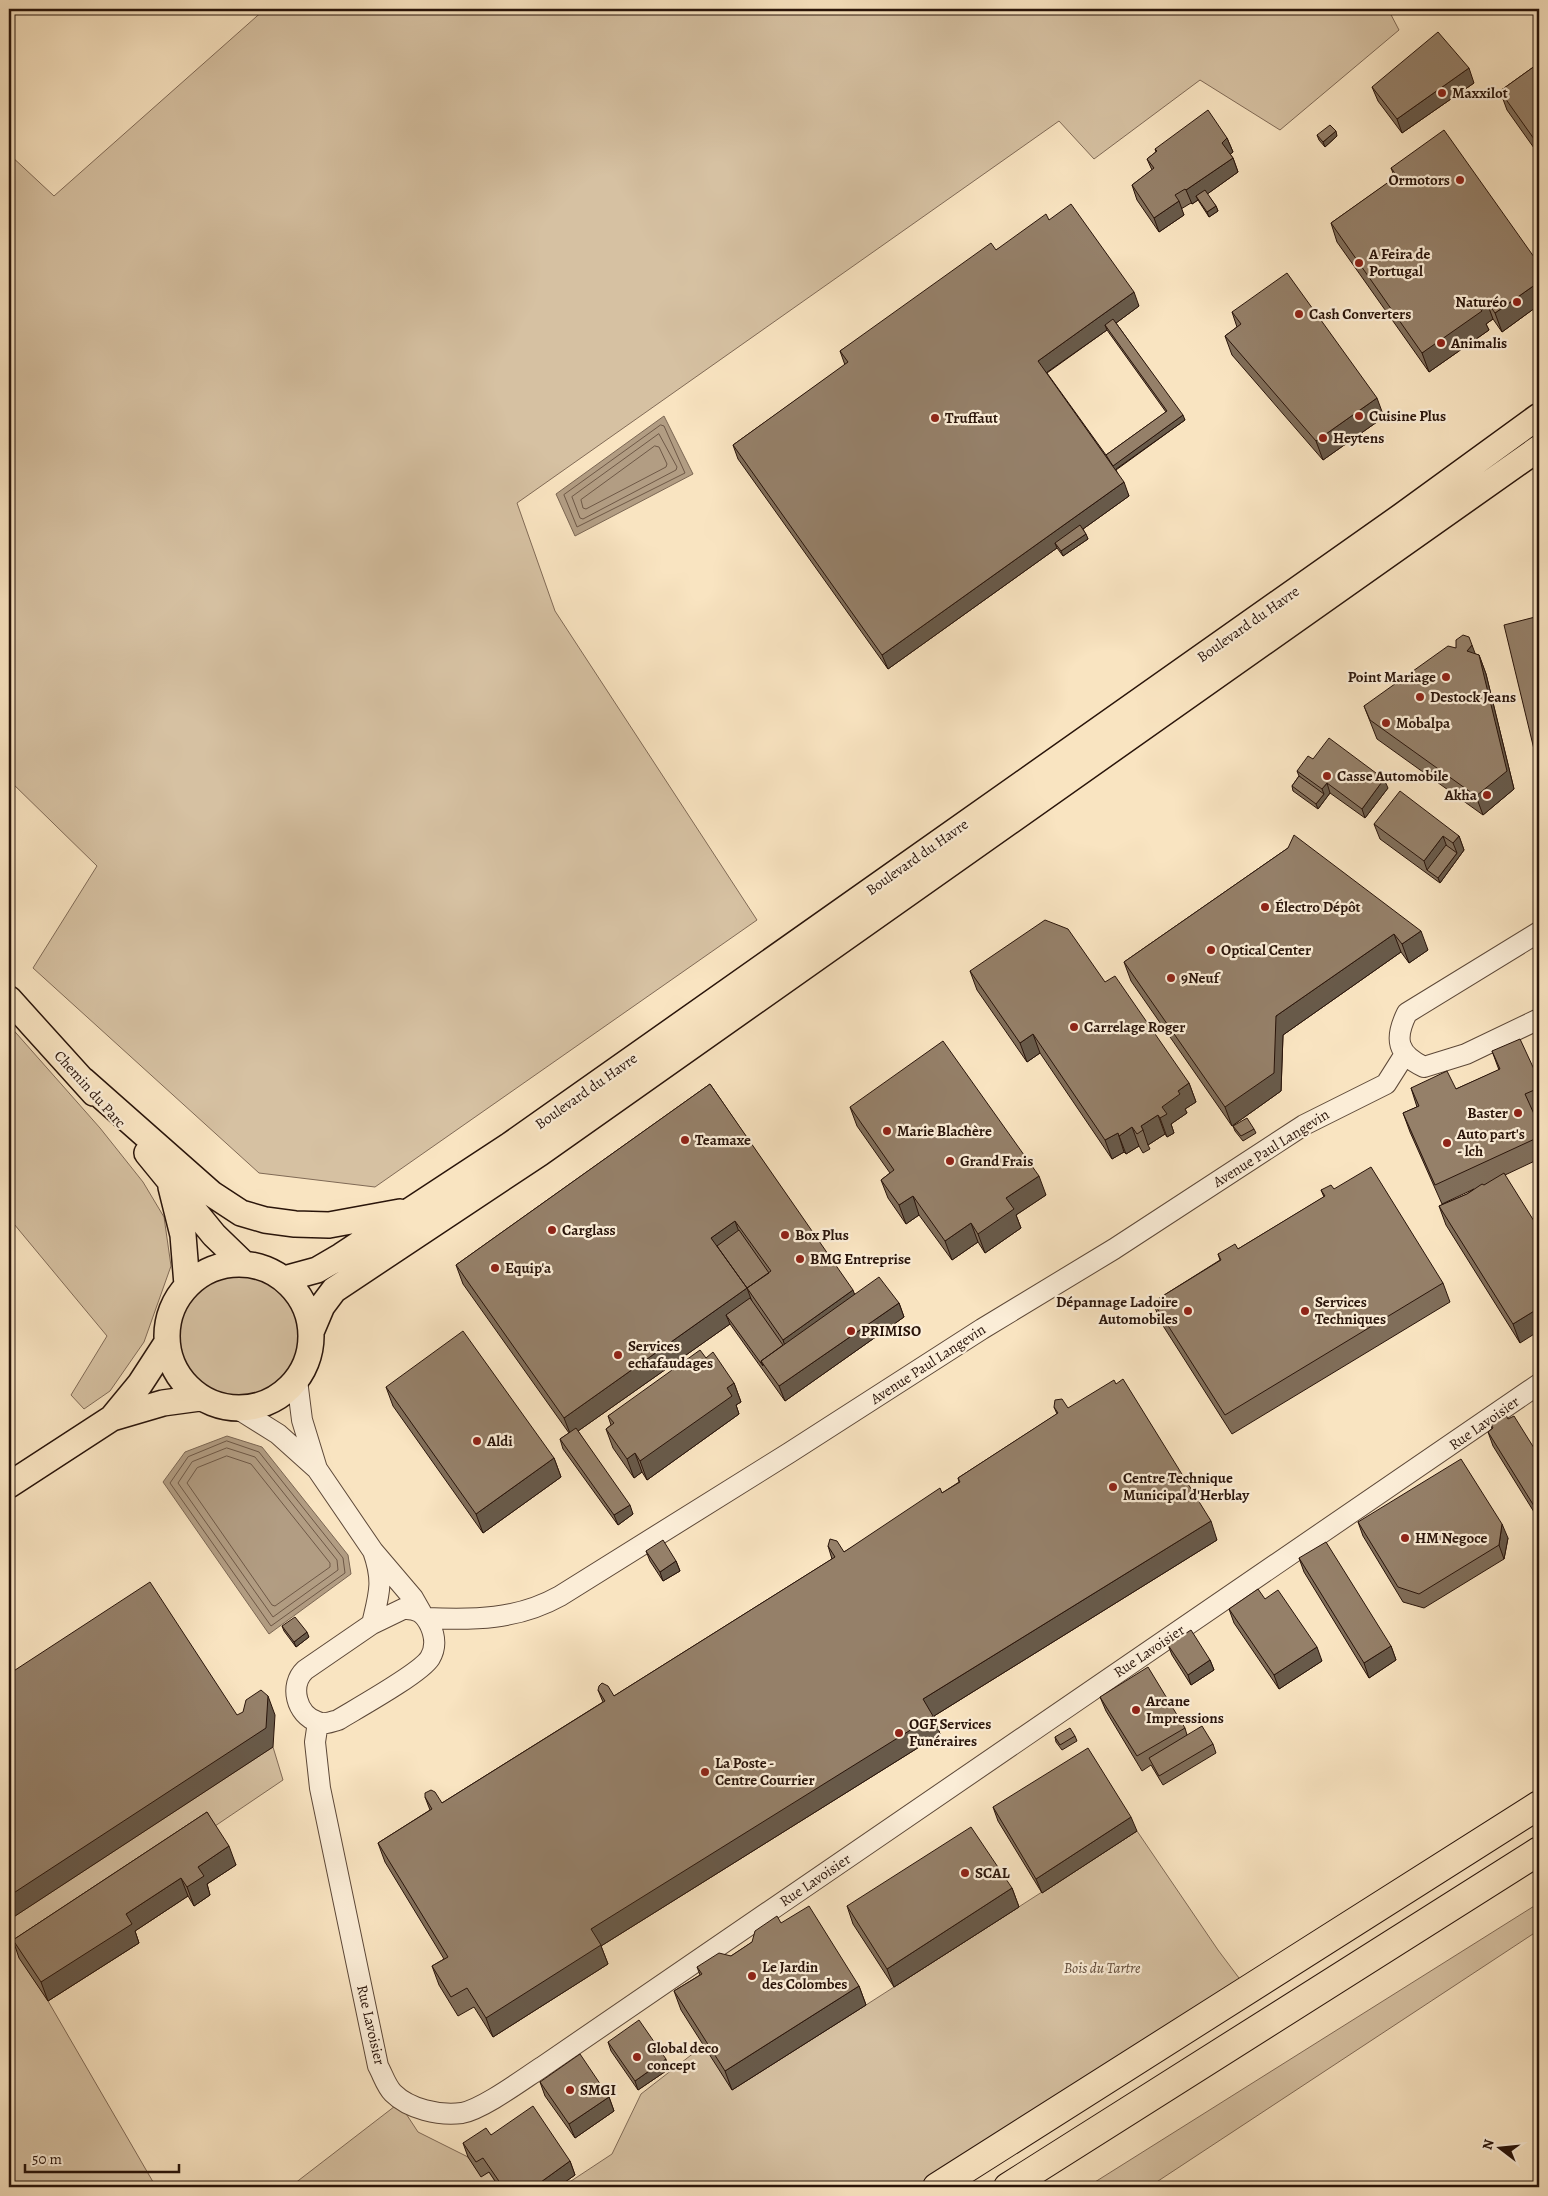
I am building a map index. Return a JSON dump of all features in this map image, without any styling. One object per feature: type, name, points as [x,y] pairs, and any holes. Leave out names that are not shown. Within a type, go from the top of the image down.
[{"type":"highway","points":[[937,2187],[1539,1805]]},
{"type":"highway","points":[[1008,2187],[1539,1852]]},
{"type":"main road","name":"Boulevard du Havre","points":[[284,1279],[317,1270],[412,1210],[510,1144],[1402,515],[1539,416]]},
{"type":"main road","name":"Boulevard du Havre","points":[[311,1332],[306,1308],[300,1297],[284,1279],[258,1266],[228,1264],[213,1268],[199,1275],[187,1285],[174,1303],[169,1314],[166,1344],[174,1369],[185,1386],[200,1398],[225,1408],[238,1409],[265,1404],[288,1390],[296,1380],[309,1352],[311,1332],[322,1306],[334,1290],[540,1153],[1539,448]]},
{"type":"main road","name":"Chemin du Parc","points":[[9,999],[83,1080],[214,1235],[244,1264]]},
{"type":"main road","points":[[83,1080],[212,1194],[241,1213],[265,1220],[295,1224],[329,1225],[412,1210]]},
{"type":"main road","name":"Chemin du Parc","points":[[169,1180],[183,1235],[187,1285]]},
{"type":"main road","name":"Boulevard du Havre","points":[[112,1418],[140,1384],[166,1344]]},
{"type":"main road","name":"Boulevard du Havre","points":[[9,1485],[112,1418],[163,1403],[200,1398]]},
{"type":"street","points":[[1539,932],[1407,1013],[1399,1035],[1400,1046],[1411,1061],[1424,1067],[1466,1054],[1539,1020]]},
{"type":"street","name":"Avenue Paul Langevin","points":[[318,1722],[306,1714],[298,1702],[295,1688],[298,1676],[372,1624],[403,1609],[411,1609],[424,1615],[486,1618],[510,1615],[539,1607],[560,1596],[1114,1249],[1304,1125],[1386,1084],[1405,1054]]},
{"type":"street","points":[[296,1380],[302,1420],[317,1469]]},
{"type":"street","name":"Rue Lavoisier","points":[[318,1722],[315,1742],[320,1788],[378,2066],[392,2092],[412,2106],[426,2111],[462,2113],[478,2107],[542,2068],[1539,1384]]},
{"type":"street","points":[[238,1409],[278,1434],[317,1469],[374,1551],[413,1598],[432,1629],[434,1647],[426,1663],[338,1720],[328,1724],[318,1722]]},
{"type":"street","points":[[372,1624],[380,1584],[379,1568],[374,1551]]},
{"type":"green space","points":[[265,9],[1388,9],[1399,30],[1280,130],[1200,80],[1094,159],[1059,121],[517,503],[555,611],[757,920],[375,1187],[259,1173],[33,968],[97,866],[9,780],[9,154],[54,196]]},
{"type":"green space","points":[[9,1025],[100,1128],[143,1182],[164,1217],[171,1266],[144,1342],[110,1391],[84,1409],[71,1395],[107,1336],[9,1218]]},
{"type":"green space","points":[[239,1276],[262,1281],[281,1294],[294,1313],[299,1336],[294,1359],[281,1378],[262,1391],[239,1396],[216,1391],[197,1378],[184,1359],[179,1336],[184,1313],[197,1294],[216,1281]]},
{"type":"green space","points":[[273,1747],[283,1780],[20,1958],[48,2001],[156,2187],[9,2187],[9,1920]]},
{"type":"green space","name":"Bois du Tartre","points":[[1137,1831],[1218,1950],[1248,1990],[937,2187],[562,2187],[612,2154],[641,2094],[704,2045],[866,2005]]},
{"type":"green space","points":[[1539,1903],[1539,1930],[1149,2187],[1087,2187]]},
{"type":"green space","points":[[399,2103],[418,2132],[468,2157],[481,2176],[489,2172],[499,2187],[290,2187]]},
{"type":"water","points":[[664,416],[693,474],[575,536],[556,494]]},
{"type":"water","points":[[227,1436],[262,1447],[348,1555],[351,1574],[269,1634],[163,1482],[185,1452]]},
{"type":"building","points":[[1438,32],[1469,68],[1397,119],[1372,87]]},
{"type":"building","points":[[1539,63],[1539,146],[1500,91]]},
{"type":"building","points":[[1208,110],[1227,138],[1222,143],[1233,158],[1186,190],[1175,195],[1179,201],[1154,218],[1132,185],[1154,168],[1147,159],[1157,151],[1155,149]]},
{"type":"building","points":[[1330,125],[1336,131],[1323,142],[1317,135]]},
{"type":"building","points":[[1444,130],[1539,264],[1539,282],[1495,313],[1486,300],[1478,306],[1482,311],[1422,353],[1331,223],[1397,176],[1391,168]]},
{"type":"building","points":[[1205,190],[1216,206],[1207,212],[1196,196]]},
{"type":"building","name":"Truffaut","points":[[1071,204],[1134,292],[1038,361],[1124,482],[882,655],[733,445],[848,362],[840,351],[991,243],[996,250],[1046,214],[1049,220]]},
{"type":"building","points":[[1287,273],[1377,398],[1316,441],[1225,336],[1241,324],[1232,312]]},
{"type":"building","points":[[1113,319],[1183,415],[1113,466],[1106,455],[1167,411],[1105,325]]},
{"type":"building","points":[[1080,525],[1086,534],[1061,551],[1055,543]]},
{"type":"building","points":[[1539,616],[1539,770],[1504,625]]},
{"type":"building","points":[[1463,635],[1469,637],[1472,645],[1467,651],[1479,655],[1507,771],[1476,796],[1370,720],[1364,706],[1448,646],[1456,648],[1456,640]]},
{"type":"building","points":[[1329,738],[1384,779],[1362,809],[1327,783],[1322,789],[1297,771],[1308,756],[1313,759]]},
{"type":"building","points":[[1299,776],[1324,794],[1316,804],[1292,786]]},
{"type":"building","points":[[1400,791],[1459,836],[1453,843],[1443,836],[1424,861],[1374,824]]},
{"type":"building","points":[[1294,835],[1421,931],[1402,944],[1394,934],[1276,1016],[1274,1073],[1225,1107],[1124,962],[1288,848]]},
{"type":"building","points":[[1446,845],[1457,853],[1438,878],[1427,870]]},
{"type":"building","name":"Carrelage Roger","points":[[1045,920],[1068,929],[1105,982],[1115,976],[1189,1083],[1178,1091],[1180,1094],[1162,1107],[1167,1114],[1160,1118],[1158,1115],[1141,1126],[1143,1130],[1137,1134],[1132,1127],[1119,1136],[1118,1133],[1105,1140],[1033,1034],[1020,1043],[970,971]]},
{"type":"building","points":[[1520,1039],[1539,1080],[1539,1088],[1525,1094],[1539,1125],[1539,1137],[1435,1185],[1403,1113],[1419,1106],[1411,1088],[1447,1071],[1456,1089],[1500,1069],[1492,1051]]},
{"type":"building","points":[[943,1041],[1039,1176],[1006,1198],[1014,1209],[978,1234],[971,1223],[945,1241],[913,1196],[899,1205],[881,1180],[894,1170],[850,1107]]},
{"type":"building","points":[[710,1084],[853,1290],[783,1340],[747,1288],[564,1418],[456,1265]],"holes":[[[735,1221],[771,1271],[747,1288],[711,1238]]]},
{"type":"building","points":[[1247,1118],[1254,1129],[1241,1136],[1233,1126]]},
{"type":"building","name":"Services Techniques","points":[[1371,1167],[1443,1283],[1225,1415],[1153,1302],[1221,1260],[1218,1254],[1235,1244],[1238,1249],[1325,1196],[1321,1190],[1331,1185],[1334,1189]]},
{"type":"building","points":[[1504,1173],[1539,1229],[1539,1308],[1513,1324],[1439,1206],[1467,1194]]},
{"type":"building","points":[[739,1230],[769,1273],[747,1288],[717,1246]]},
{"type":"building","points":[[879,1277],[899,1303],[779,1386],[761,1361]]},
{"type":"building","points":[[750,1298],[783,1345],[761,1361],[763,1366],[726,1315]]},
{"type":"building","name":"Aldi","points":[[463,1331],[554,1458],[476,1514],[386,1387]]},
{"type":"building","points":[[700,1350],[706,1358],[713,1352],[734,1383],[727,1388],[732,1396],[640,1461],[635,1453],[627,1459],[606,1429],[614,1423],[608,1416]]},
{"type":"building","name":"La Poste - Centre Courrier","points":[[1123,1379],[1211,1521],[923,1699],[933,1716],[591,1929],[601,1945],[486,2018],[467,1988],[451,1997],[432,1966],[448,1957],[378,1843],[432,1809],[425,1797],[425,1793],[431,1790],[435,1792],[442,1803],[605,1701],[598,1690],[602,1683],[608,1686],[614,1696],[835,1557],[828,1546],[830,1539],[837,1541],[844,1552],[940,1488],[942,1493],[960,1482],[958,1478],[1058,1413],[1054,1407],[1055,1400],[1062,1399],[1068,1408],[1114,1380],[1116,1384]]},
{"type":"building","points":[[1505,1413],[1508,1419],[1514,1416],[1539,1456],[1539,1514],[1488,1432],[1493,1428],[1490,1422]]},
{"type":"building","points":[[576,1428],[630,1505],[614,1515],[560,1439]]},
{"type":"building","points":[[1461,1459],[1502,1524],[1499,1545],[1419,1594],[1398,1587],[1358,1522]]},
{"type":"building","points":[[663,1540],[676,1561],[660,1572],[646,1551]]},
{"type":"building","points":[[1326,1542],[1391,1646],[1364,1663],[1299,1558]]},
{"type":"building","points":[[150,1582],[237,1715],[243,1712],[246,1700],[261,1690],[268,1696],[266,1728],[9,1896],[9,1674]]},
{"type":"building","points":[[1258,1589],[1265,1599],[1278,1590],[1317,1647],[1274,1675],[1229,1609]]},
{"type":"building","points":[[295,1617],[307,1632],[294,1642],[282,1626]]},
{"type":"building","points":[[1191,1630],[1210,1660],[1188,1675],[1168,1645]]},
{"type":"building","points":[[1148,1667],[1185,1728],[1137,1756],[1100,1697]]},
{"type":"building","points":[[1202,1726],[1213,1744],[1159,1776],[1149,1758]]},
{"type":"building","points":[[1070,1728],[1075,1736],[1060,1745],[1055,1737]]},
{"type":"building","points":[[1088,1748],[1131,1817],[1036,1879],[993,1807]]},
{"type":"building","points":[[207,1812],[229,1846],[198,1867],[204,1876],[187,1887],[181,1878],[126,1914],[132,1924],[41,1982],[13,1940]]},
{"type":"building","points":[[971,1827],[1012,1888],[887,1969],[847,1906]]},
{"type":"building","points":[[809,1906],[859,1986],[725,2071],[674,1991],[702,1974],[697,1967],[719,1953],[731,1956],[752,1942],[755,1931],[777,1916],[781,1923]]},
{"type":"building","points":[[639,2020],[666,2059],[635,2081],[608,2042]]},
{"type":"building","points":[[580,2054],[609,2097],[569,2124],[540,2082]]},
{"type":"building","points":[[533,2106],[570,2161],[534,2187],[503,2187],[483,2158],[476,2162],[463,2143],[486,2128],[491,2135]]},
{"type":"place","name":"Maxxilot","points":[[1442,93]]},
{"type":"place","name":"Ormotors","points":[[1460,180]]},
{"type":"place","name":"A Feira de Portugal","points":[[1359,263]]},
{"type":"place","name":"Naturéo","points":[[1517,302]]},
{"type":"place","name":"Cash Converters","points":[[1299,314]]},
{"type":"place","name":"Animalis","points":[[1441,343]]},
{"type":"place","name":"Cuisine Plus","points":[[1359,416]]},
{"type":"place","name":"Truffaut","points":[[935,418]]},
{"type":"place","name":"Heytens","points":[[1323,438]]},
{"type":"place","name":"Point Mariage","points":[[1446,677]]},
{"type":"place","name":"Destock Jeans","points":[[1420,697]]},
{"type":"place","name":"Mobalpa","points":[[1386,723]]},
{"type":"place","name":"Casse Automobile","points":[[1327,776]]},
{"type":"place","name":"Akha","points":[[1487,795]]},
{"type":"place","name":"Électro Dépôt","points":[[1265,907]]},
{"type":"place","name":"Optical Center","points":[[1211,950]]},
{"type":"place","name":"9Neuf","points":[[1171,978]]},
{"type":"place","name":"Carrelage Roger","points":[[1074,1027]]},
{"type":"place","name":"Baster","points":[[1518,1113]]},
{"type":"place","name":"Marie Blachère","points":[[887,1131]]},
{"type":"place","name":"Teamaxe","points":[[685,1140]]},
{"type":"place","name":"Auto part's - lch","points":[[1447,1143]]},
{"type":"place","name":"Grand Frais","points":[[950,1161]]},
{"type":"place","name":"Carglass","points":[[552,1230]]},
{"type":"place","name":"Box Plus","points":[[785,1235]]},
{"type":"place","name":"BMG Entreprise","points":[[800,1259]]},
{"type":"place","name":"Equip'a","points":[[495,1268]]},
{"type":"place","name":"Dépannage Ladoire Automobiles","points":[[1188,1311]]},
{"type":"place","name":"Services Techniques","points":[[1305,1311]]},
{"type":"place","name":"PRIMISO","points":[[851,1331]]},
{"type":"place","name":"Services echafaudages","points":[[618,1355]]},
{"type":"place","name":"Aldi","points":[[477,1441]]},
{"type":"place","name":"Centre Technique Municipal d'Herblay","points":[[1113,1487]]},
{"type":"place","name":"HM Negoce","points":[[1405,1538]]},
{"type":"place","name":"Arcane Impressions","points":[[1136,1710]]},
{"type":"place","name":"OGF Services Funéraires","points":[[899,1733]]},
{"type":"place","name":"La Poste - Centre Courrier","points":[[705,1772]]},
{"type":"place","name":"SCAL","points":[[965,1873]]},
{"type":"place","name":"Le Jardin des Colombes","points":[[752,1976]]},
{"type":"place","name":"Global deco concept","points":[[637,2057]]},
{"type":"place","name":"SMGI","points":[[570,2090]]}]
